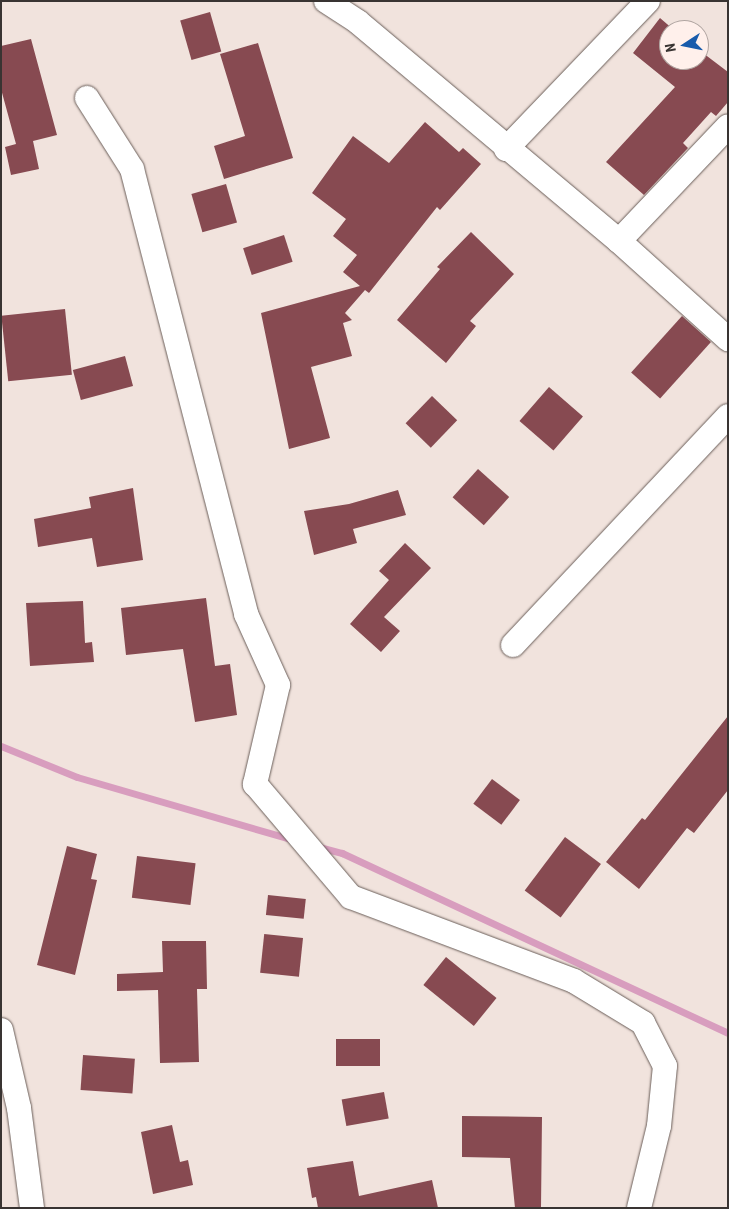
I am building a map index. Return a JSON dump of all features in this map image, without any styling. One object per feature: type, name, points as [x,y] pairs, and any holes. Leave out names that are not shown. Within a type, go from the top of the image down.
[{"type":"street","points":[[326,1],[358,22],[506,149],[619,241],[728,339]]},
{"type":"street","points":[[506,149],[648,1]]},
{"type":"street","points":[[87,98],[132,168],[246,614],[278,684],[255,784],[350,897],[574,981],[643,1023],[665,1066],[659,1126],[639,1208]]},
{"type":"street","points":[[619,241],[728,126]]},
{"type":"street","points":[[513,645],[728,416]]},
{"type":"street","points":[[1,1030],[19,1108],[32,1208]]},
{"type":"building","points":[[210,12],[221,51],[192,60],[180,21]]},
{"type":"building","points":[[660,18],[662,20],[659,20],[659,70],[709,70],[709,58],[728,72],[728,102],[716,116],[711,112],[683,143],[688,148],[644,195],[606,162],[675,87],[633,53]]},
{"type":"building","points":[[31,39],[57,135],[33,141],[39,169],[11,175],[5,147],[16,144],[1,89],[1,46]]},
{"type":"building","points":[[258,43],[293,158],[224,179],[214,146],[245,136],[220,54]]},
{"type":"building","points":[[425,122],[459,152],[463,148],[481,164],[440,210],[437,207],[369,293],[365,290],[345,313],[352,320],[343,323],[352,356],[311,367],[330,438],[289,449],[261,313],[360,286],[343,272],[357,255],[333,236],[346,219],[312,193],[353,136],[389,163]]},
{"type":"building","points":[[226,184],[237,222],[202,232],[191,194]]},
{"type":"building","points":[[471,232],[514,274],[470,321],[476,326],[446,363],[397,320],[440,269],[437,267]]},
{"type":"building","points":[[284,235],[293,262],[252,275],[243,248]]},
{"type":"building","points":[[65,309],[72,375],[8,381],[1,316]]},
{"type":"building","points":[[682,316],[711,342],[660,399],[631,372]]},
{"type":"building","points":[[125,356],[133,386],[81,400],[73,370]]},
{"type":"building","points":[[549,387],[583,417],[553,450],[519,421]]},
{"type":"building","points":[[432,396],[457,420],[431,448],[406,423]]},
{"type":"building","points":[[478,469],[509,497],[484,525],[453,497]]},
{"type":"building","points":[[133,488],[143,560],[97,567],[92,538],[38,547],[34,519],[91,508],[89,497]]},
{"type":"building","points":[[398,490],[406,515],[353,529],[357,543],[314,555],[304,511],[349,504]]},
{"type":"building","points":[[405,543],[431,568],[384,617],[400,631],[381,652],[350,624],[389,580],[379,571]]},
{"type":"building","points":[[206,598],[215,666],[230,664],[237,715],[195,722],[183,649],[126,655],[121,608]]},
{"type":"building","points":[[83,601],[85,643],[92,642],[94,662],[30,666],[26,603]]},
{"type":"building","points":[[728,716],[728,790],[694,833],[687,828],[639,889],[606,862],[642,818],[645,820]]},
{"type":"building","points":[[492,779],[520,800],[501,825],[473,804]]},
{"type":"building","points":[[565,837],[601,864],[561,918],[525,891]]},
{"type":"building","points":[[67,846],[97,854],[91,879],[97,880],[75,975],[37,965]]},
{"type":"building","points":[[137,856],[196,863],[190,905],[132,898]]},
{"type":"building","points":[[268,895],[306,899],[304,919],[266,915]]},
{"type":"building","points":[[264,934],[303,938],[299,977],[260,973]]},
{"type":"building","points":[[162,941],[206,941],[207,989],[197,989],[199,1062],[160,1063],[158,990],[117,991],[117,974],[163,972]]},
{"type":"building","points":[[446,957],[497,998],[474,1026],[423,985]]},
{"type":"building","points":[[336,1039],[380,1039],[380,1066],[336,1066]]},
{"type":"building","points":[[83,1055],[135,1059],[132,1094],[81,1090]]},
{"type":"building","points":[[384,1092],[389,1119],[346,1126],[342,1099]]},
{"type":"building","points":[[462,1116],[542,1117],[541,1208],[515,1208],[510,1158],[462,1157]]},
{"type":"building","points":[[172,1125],[180,1162],[188,1160],[193,1185],[153,1194],[141,1132]]},
{"type":"building","points":[[353,1161],[359,1196],[432,1180],[438,1208],[318,1208],[316,1197],[312,1198],[307,1168]]},
{"type":"waterway","points":[[1,746],[77,777],[291,839]]},
{"type":"waterway","points":[[319,847],[342,853],[728,1033]]}]
